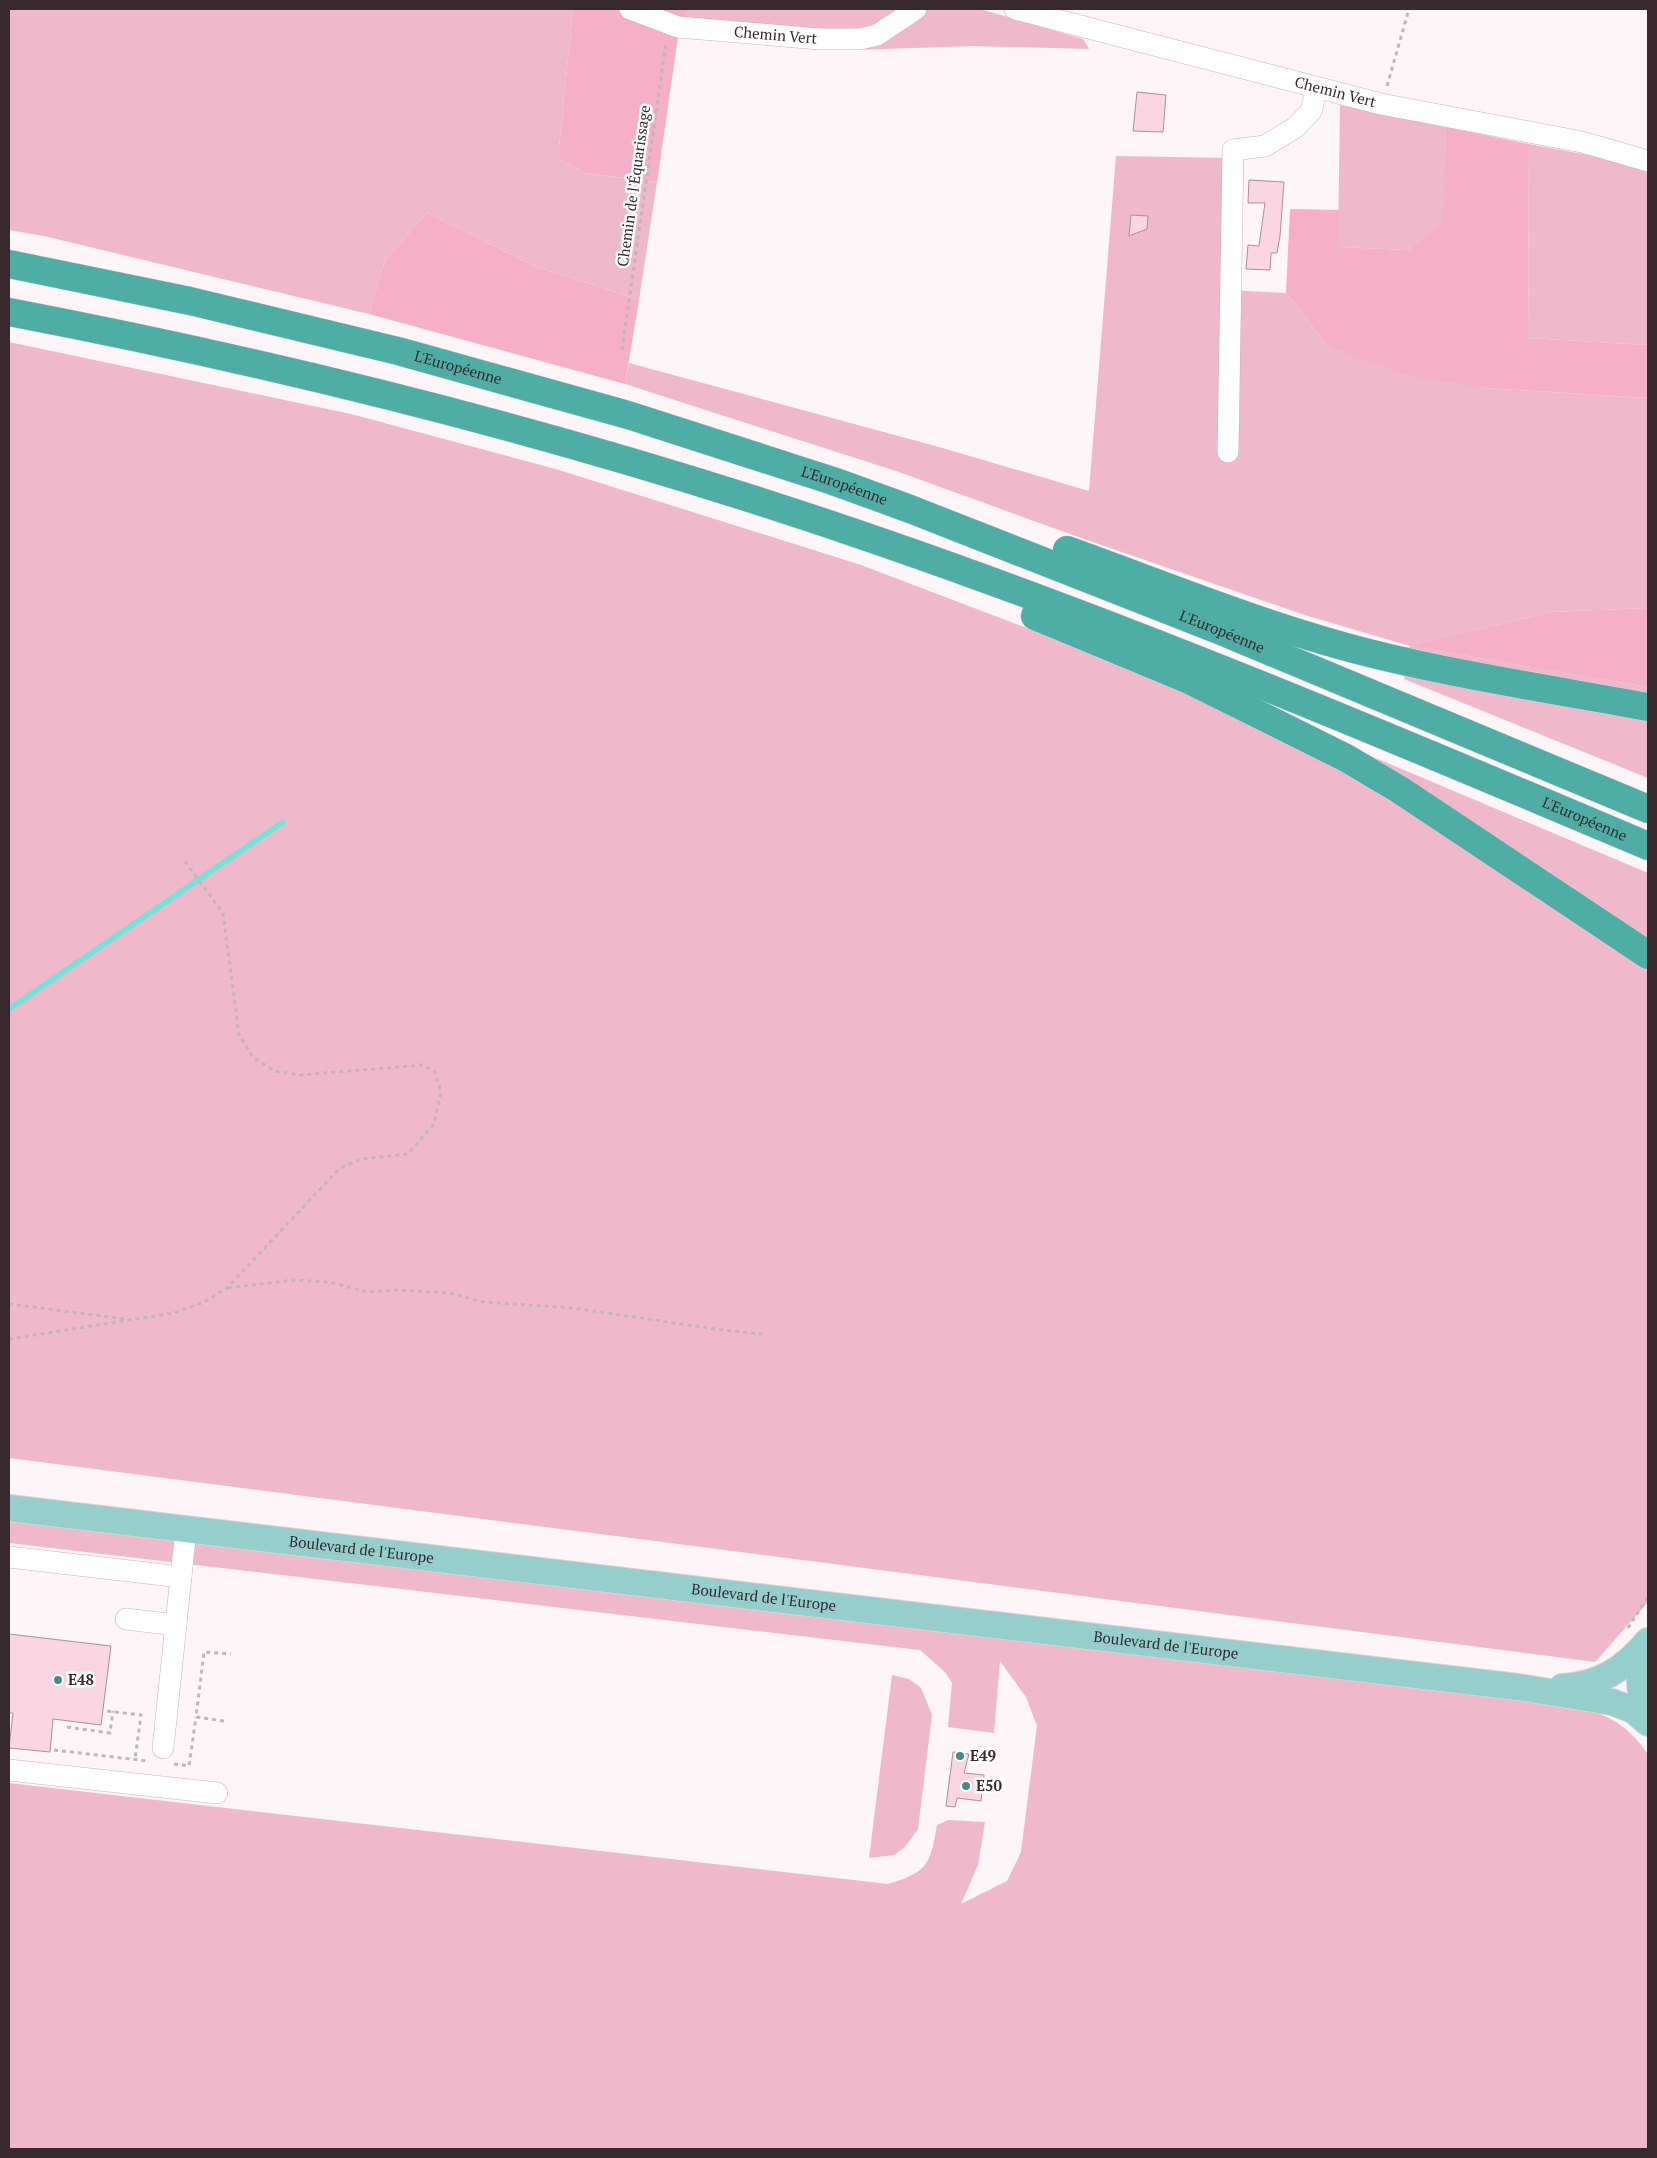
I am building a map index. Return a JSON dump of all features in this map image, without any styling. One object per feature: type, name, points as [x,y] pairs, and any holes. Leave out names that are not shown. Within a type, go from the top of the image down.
[{"type":"highway","name":"L'Européenne","points":[[9,264],[190,301],[398,351],[654,423],[867,492],[1222,631],[1648,809]]},
{"type":"highway","name":"L'Européenne","points":[[9,312],[181,348],[436,408],[630,461],[761,502],[892,546],[1142,637],[1648,846]]},
{"type":"highway","points":[[867,492],[1050,544],[1282,627],[1350,648],[1421,665],[1648,707]]},
{"type":"highway","points":[[761,502],[1157,666],[1296,731],[1400,790],[1648,955]]},
{"type":"main road","name":"Boulevard de l'Europe","points":[[9,1508],[1518,1687],[1612,1702],[1633,1710],[1648,1721]]},
{"type":"main road","name":"Boulevard de l'Europe","points":[[1518,1687],[1566,1687],[1595,1682],[1623,1668],[1640,1638]]},
{"type":"main road","points":[[1640,1638],[1643,1656],[1640,1680],[1641,1696],[1648,1721]]},
{"type":"street","name":"Chemin Vert","points":[[630,9],[668,25],[688,29],[738,30],[807,38],[860,38],[884,32],[916,9]]},
{"type":"street","name":"Chemin Vert","points":[[1021,10],[1419,113],[1589,144],[1648,161]]},
{"type":"street","points":[[1228,452],[1233,150],[1265,146],[1296,128],[1311,111],[1317,88]]},
{"type":"street","points":[[163,1758],[186,1529]]},
{"type":"street","points":[[9,1557],[181,1577]]},
{"type":"street","points":[[126,1619],[176,1625]]},
{"type":"street","points":[[9,1770],[217,1792]]},
{"type":"path","points":[[1387,87],[1409,9]]},
{"type":"path","name":"Chemin de l'Équarissage","points":[[622,350],[668,25]]},
{"type":"path","points":[[9,1339],[174,1313],[204,1302],[227,1288],[340,1168],[362,1159],[408,1154],[434,1124],[441,1092],[435,1072],[422,1066],[301,1075],[274,1071],[253,1057],[239,1035],[224,913],[183,860]]},
{"type":"path","points":[[227,1288],[293,1280],[329,1282],[367,1292],[398,1290],[449,1293],[484,1302],[573,1308],[762,1334]]},
{"type":"path","points":[[9,1304],[127,1319]]},
{"type":"path","points":[[1640,1638],[1648,1597]]},
{"type":"path","points":[[54,1750],[136,1760],[163,1758],[189,1766],[204,1652],[231,1654]]},
{"type":"path","points":[[107,1711],[141,1715],[136,1760]]},
{"type":"path","points":[[67,1727],[110,1733],[113,1711]]},
{"type":"path","points":[[196,1717],[224,1720]]},
{"type":"shaded area","points":[[9,9],[573,9],[558,158],[585,173],[657,182],[639,300],[534,266],[427,213],[385,260],[369,314],[44,236],[9,230]]},
{"type":"shaded area","points":[[573,9],[689,9],[678,37],[657,182],[585,173],[558,158]]},
{"type":"shaded area","points":[[689,9],[980,9],[1083,39],[1089,49],[973,46],[853,50],[678,37]]},
{"type":"shaded area","points":[[1340,105],[1446,127],[1444,223],[1408,250],[1338,247]]},
{"type":"shaded area","points":[[1446,127],[1529,144],[1528,338],[1648,345],[1648,398],[1488,388],[1409,376],[1328,346],[1286,293],[1290,209],[1339,210],[1339,247],[1408,250],[1443,223]]},
{"type":"shaded area","points":[[1529,144],[1599,157],[1648,171],[1648,345],[1528,338]]},
{"type":"shaded area","points":[[1116,156],[1229,158],[1227,290],[1286,293],[1328,346],[1488,388],[1648,398],[1648,608],[1550,612],[1411,646],[1648,687],[1648,778],[1404,679],[1410,646],[1305,615],[1081,538],[899,472],[625,384],[629,363],[939,447],[1089,491]]},
{"type":"shaded area","points":[[427,213],[534,266],[639,300],[625,384],[369,314],[385,260]]},
{"type":"shaded area","points":[[9,342],[351,414],[559,470],[861,565],[1198,693],[1390,795],[1648,965],[1648,1602],[1595,1662],[9,1458]]},
{"type":"shaded area","points":[[1648,608],[1648,687],[1410,646],[1550,612]]},
{"type":"shaded area","points":[[1333,740],[1648,873],[1648,943]]},
{"type":"shaded area","points":[[9,1518],[1570,1705],[1595,1712],[1615,1721],[1623,1727],[1640,1743],[1648,1754],[1648,2149],[9,2149],[9,1783],[888,1884],[912,1875],[925,1865],[932,1849],[937,1825],[948,1820],[985,1822],[978,1865],[961,1904],[1007,1881],[1021,1852],[1037,1726],[1026,1697],[1000,1661],[994,1733],[948,1727],[952,1683],[946,1673],[920,1650],[9,1543]]},
{"type":"shaded area","points":[[892,1675],[909,1679],[921,1688],[932,1715],[918,1829],[905,1847],[894,1855],[869,1858]]},
{"type":"building","points":[[1137,92],[1166,95],[1163,132],[1133,131]]},
{"type":"building","points":[[1249,180],[1284,182],[1280,236],[1277,253],[1271,253],[1270,270],[1246,269],[1248,245],[1259,246],[1265,203],[1248,203]]},
{"type":"building","points":[[1131,215],[1148,216],[1147,229],[1129,236]]},
{"type":"building","name":"E48","points":[[9,1634],[111,1646],[101,1725],[53,1719],[50,1752],[9,1748],[13,1713],[9,1713]]},
{"type":"building","name":"E50","points":[[953,1752],[969,1754],[964,1773],[984,1775],[981,1801],[957,1798],[955,1807],[946,1806]]},
{"type":"waterway","points":[[9,1009],[283,822]]},
{"type":"place","name":"E48","points":[[58,1680]]},
{"type":"place","name":"E49","points":[[960,1756]]},
{"type":"place","name":"E50","points":[[966,1786]]}]
